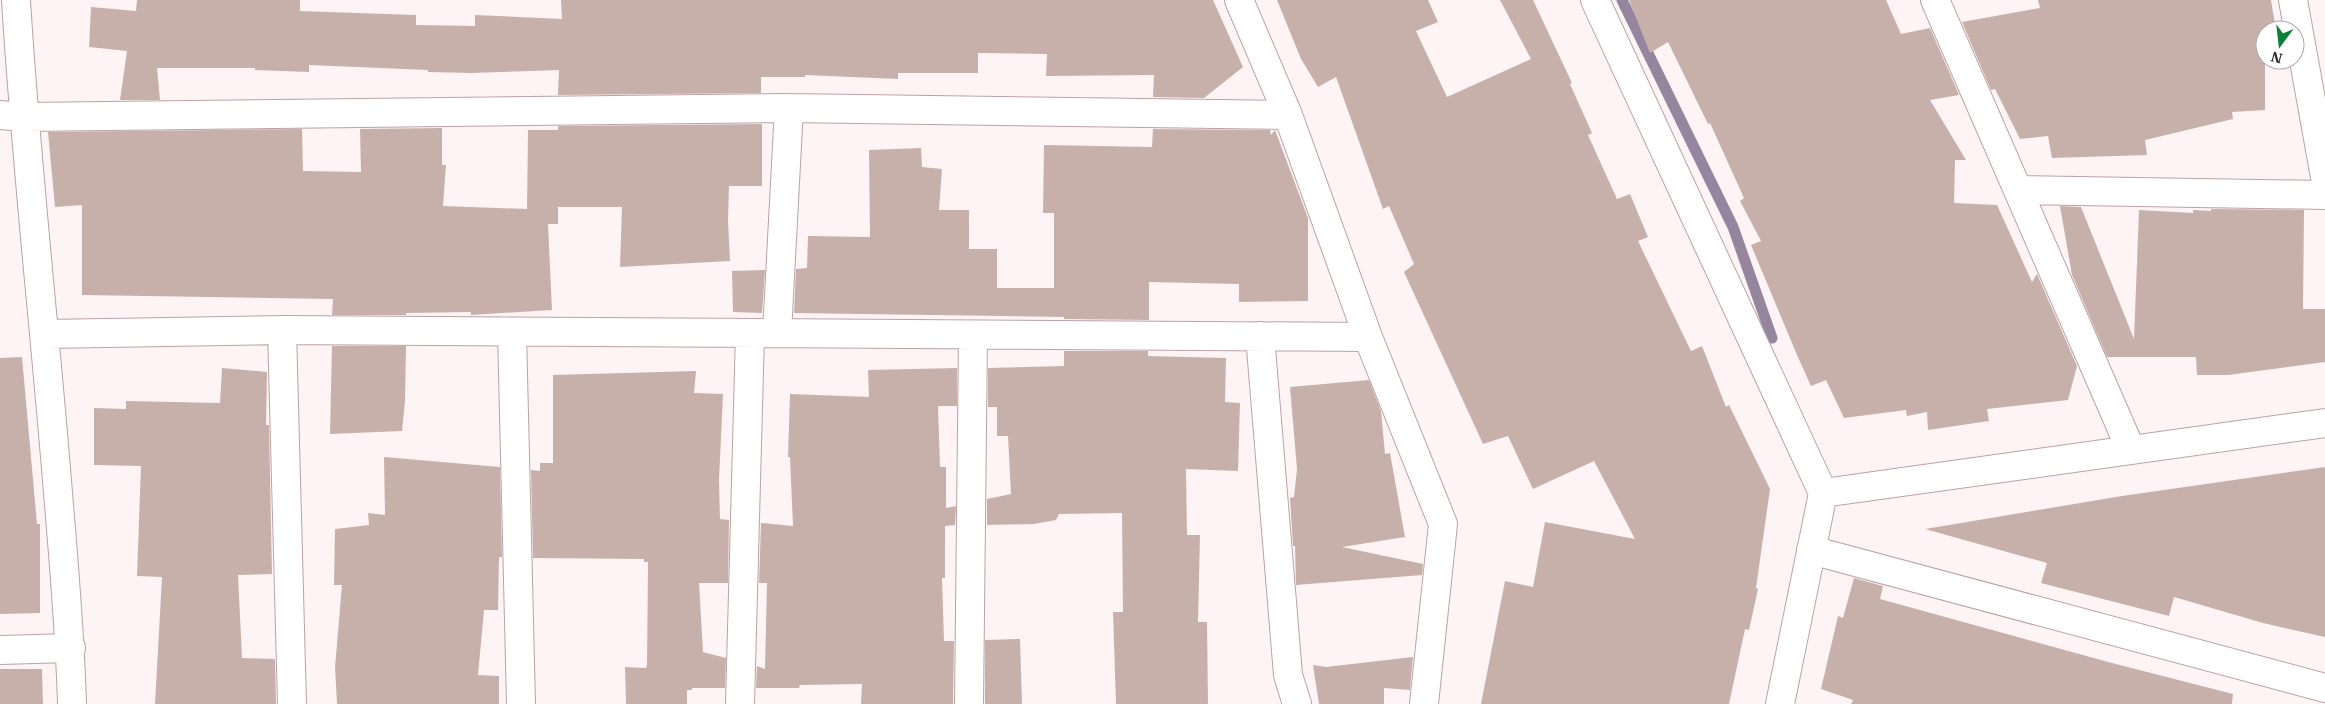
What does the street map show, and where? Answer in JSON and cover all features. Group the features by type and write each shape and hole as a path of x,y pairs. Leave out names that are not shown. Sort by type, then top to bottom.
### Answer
{"street":[{"path":"16,0 12,116 45,334 71,648 72,704"},
{"path":"1238,0 1288,115 1368,337 1443,524 1424,704"},
{"path":"1595,0 1823,493 1780,704"},
{"path":"1935,0 2131,450"},
{"path":"2293,0 2325,177"},
{"path":"12,116 789,108 1288,115"},
{"path":"778,333 789,108"},
{"path":"2018,190 2325,195"},
{"path":"45,334 282,330 1368,337"},
{"path":"282,330 292,704"},
{"path":"512,332 521,704"},
{"path":"740,704 750,334"},
{"path":"969,704 972,335"},
{"path":"1260,336 1288,675 1297,704"},
{"path":"1823,493 2325,423"},
{"path":"1811,550 2325,688"},
{"path":"0,650 71,648"}],"building":[{"path":"137,0 300,0 300,11 416,15 416,25 475,26 475,15 562,19 561,0 1213,0 1243,67 1204,98 1153,97 1154,75 1046,76 1047,54 978,53 978,73 898,73 898,79 805,75 805,77 761,77 761,93 558,95 559,70 471,73 309,65 309,72 255,70 255,68 157,68 160,100 120,100 127,51 89,47 91,7 136,11"},
{"path":"1277,0 1428,0 1438,22 1416,31 1447,97 1531,59 1500,0 1533,0 1572,83 1570,84 1592,133 1588,135 1617,199 1630,194 1648,237 1638,241 1691,351 1702,346 1726,407 1729,405 1770,489 1756,588 1758,589 1749,630 1745,629 1729,704 1481,704 1505,581 1533,587 1545,522 1635,539 1594,461 1533,489 1508,436 1483,444 1404,272 1414,264 1389,206 1383,209 1336,77 1318,87 1301,59"},
{"path":"1629,0 1886,0 1901,34 1930,28 1959,95 1930,100 1966,160 1955,160 1954,203 1997,205 2032,282 2037,274 2077,366 2068,400 1987,409 1989,421 1928,430 1927,412 1907,416 1906,410 1844,418 1826,380 1811,386 1751,245 1761,241 1740,201 1744,198 1710,123 1708,124 1668,42 1650,53"},
{"path":"2038,0 2271,0 2274,20 2255,20 2255,70 2265,70 2265,110 2232,112 2233,119 2145,140 2147,155 2052,158 2048,136 2020,139 1995,89 1991,90 1962,22 2040,8"},
{"path":"762,124 762,186 729,186 730,261 620,267 622,207 558,207 558,224 548,224 552,310 471,315 471,312 406,313 406,315 332,315 333,299 82,295 82,205 55,207 48,132 302,129 303,171 361,172 360,129 442,128 442,165 446,165 443,206 527,209 528,130 558,130 558,126"},
{"path":"1153,129 1270,130 1271,135 1275,130 1308,218 1308,301 1239,302 1239,284 1149,282 1149,320 794,313 796,269 807,268 808,236 870,237 869,150 921,148 922,167 942,169 939,210 969,210 969,249 997,249 997,288 1054,288 1054,213 1043,213 1044,145 1152,147"},
{"path":"2060,206 2081,207 2134,339 2139,210 2193,213 2193,210 2211,211 2211,209 2304,210 2303,309 2325,309 2325,362 2228,375 2197,375 2196,357 2107,357 2072,275"},
{"path":"765,270 762,313 733,312 732,271"},
{"path":"332,346 406,346 405,401 402,431 330,434"},
{"path":"1064,351 1148,351 1148,356 1226,358 1225,402 1240,403 1238,471 1186,469 1187,535 1200,535 1198,622 1207,622 1208,704 1116,704 1113,612 1123,612 1122,513 1059,514 1056,520 1034,524 987,525 987,499 1011,494 1008,436 997,436 997,407 988,407 988,368 1064,366"},
{"path":"22,357 37,524 40,524 40,613 0,614 0,358"},
{"path":"222,368 267,372 266,425 269,425 272,574 238,575 242,658 275,659 276,704 155,704 162,577 137,576 141,466 94,465 94,408 126,409 126,401 220,403"},
{"path":"957,368 957,406 938,406 940,467 946,467 946,508 956,506 955,525 945,526 945,578 942,578 944,641 954,641 953,704 861,704 862,684 800,685 799,688 756,688 757,666 765,669 767,583 759,583 761,523 793,526 790,457 788,457 790,394 869,397 868,370"},
{"path":"696,371 694,393 723,394 719,480 720,519 729,520 728,583 699,583 703,652 726,658 725,688 692,688 692,690 687,690 687,704 626,704 625,667 646,668 647,665 648,562 644,562 644,559 533,558 531,470 540,471 540,463 553,463 553,375"},
{"path":"1369,380 1381,411 1385,454 1390,453 1405,537 1342,547 1423,564 1422,575 1296,585 1295,546 1293,546 1290,498 1294,497 1297,469 1290,387"},
{"path":"384,457 500,467 502,557 499,557 498,610 484,610 478,675 499,676 499,704 337,704 335,667 342,585 334,585 335,529 369,525 368,513 385,515"},
{"path":"2325,467 2325,637 2263,623 2174,597 2169,616 2041,583 2047,563 1925,529 2122,496"},
{"path":"1854,578 1883,586 1880,599 2112,663 2233,694 2232,704 1851,704 1853,700 1821,689 1838,616 1843,618"},
{"path":"1020,639 1022,704 985,704 985,640"},
{"path":"1413,657 1410,690 1384,688 1384,704 1319,704 1313,665 1326,667"},
{"path":"0,669 42,669 43,704 0,704"}],"waterway":[{"path":"1622,0 1733,227 1772,338"}]}
